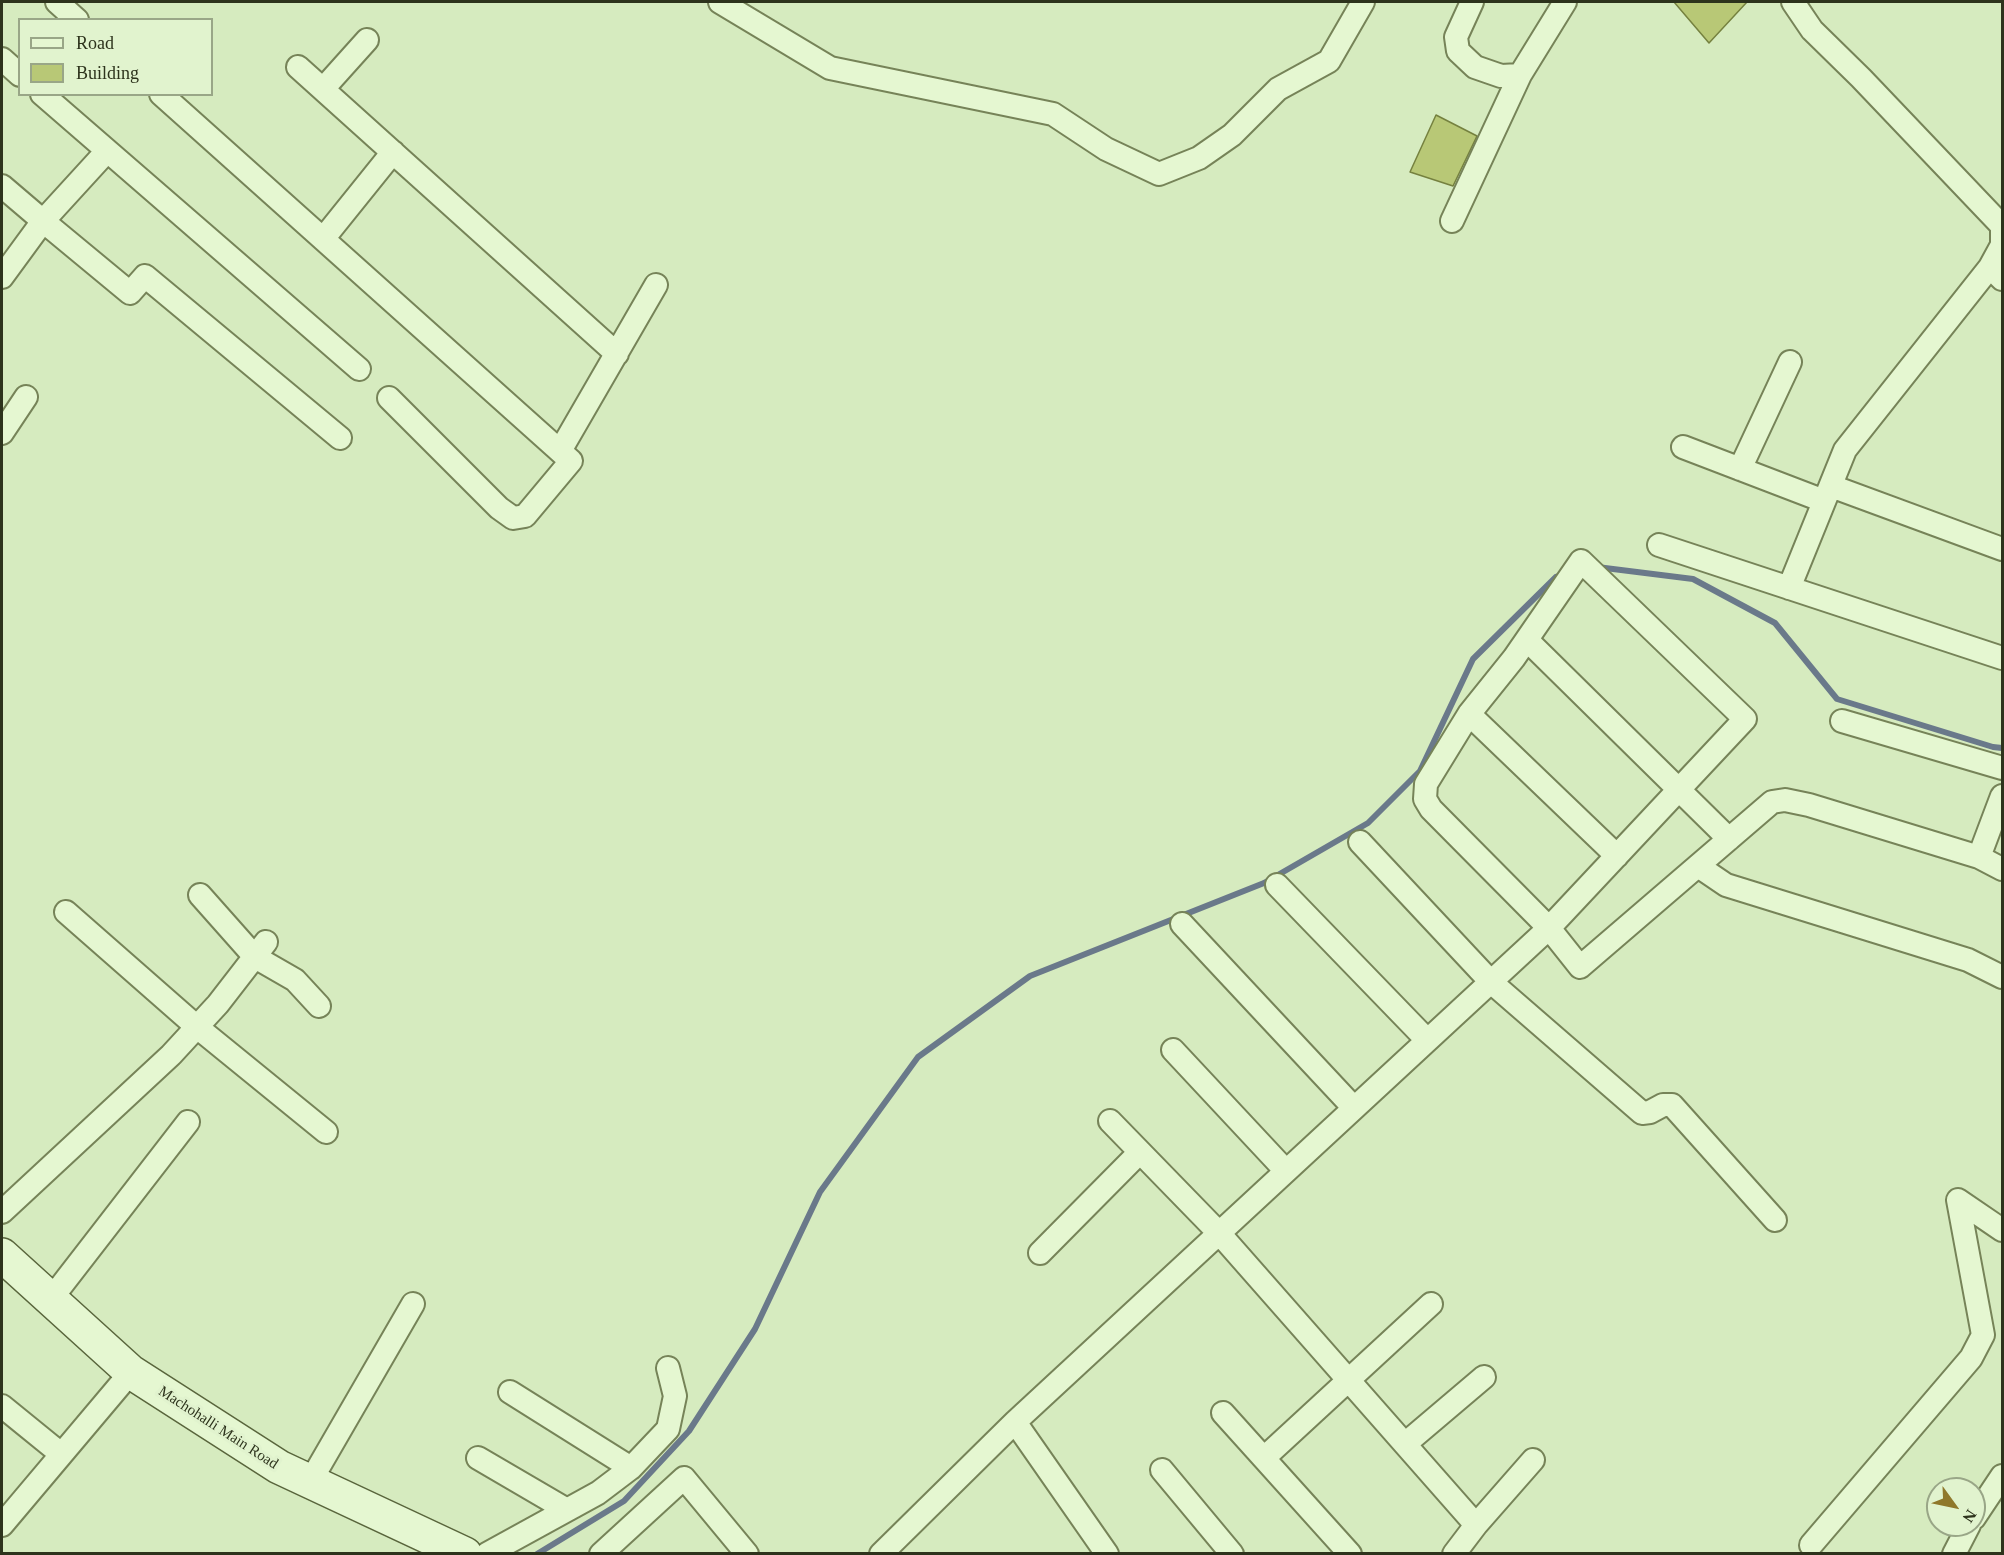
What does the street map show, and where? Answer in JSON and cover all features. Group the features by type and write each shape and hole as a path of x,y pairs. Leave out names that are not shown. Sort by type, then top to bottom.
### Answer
{"street":[{"path":"57,2 75,18"},
{"path":"720,2 830,68 1053,114 1106,149 1159,174 1199,158 1232,135 1278,89 1329,61 1363,2"},
{"path":"1472,2 1456,37 1458,51 1475,67 1502,76 1520,75"},
{"path":"1452,220 1520,75 1565,2"},
{"path":"1789,588 1845,450 1996,273 2002,245 2002,226 1812,30 1793,2"},
{"path":"323,89 367,40"},
{"path":"2,59 18,73"},
{"path":"298,67 617,354"},
{"path":"44,96 359,369"},
{"path":"163,96 571,462 525,516 513,518 499,508 389,398"},
{"path":"2,277 43,221 107,151"},
{"path":"323,239 393,152"},
{"path":"2,186 130,293 145,276 340,438"},
{"path":"560,451 656,285"},
{"path":"1740,469 1790,362"},
{"path":"2,433 26,397"},
{"path":"1683,447 1740,469 1827,493 2002,549"},
{"path":"1659,545 2002,658"},
{"path":"881,1554 1015,1422 1549,928 1745,719 1581,561 1527,640 1469,714 1426,784 1425,799 1431,809 1549,928 1580,967 1772,802 1785,800 1809,805 1979,857 2002,869"},
{"path":"1527,640 1729,839"},
{"path":"1469,714 1617,856"},
{"path":"1842,721 2002,768"},
{"path":"1979,857 2002,796"},
{"path":"1360,842 1491,981 1642,1113 1650,1112 1663,1105 1672,1105 1775,1220"},
{"path":"1698,866 1726,885 1968,960 2002,977"},
{"path":"1276,885 1427,1040"},
{"path":"200,895 295,980 319,1006"},
{"path":"66,912 197,1027 326,1132"},
{"path":"1182,924 1354,1108"},
{"path":"2,1212 171,1055 218,1004 260,949"},
{"path":"1173,1050 1286,1171"},
{"path":"1110,1120 1219,1233 1476,1525"},
{"path":"51,1299 188,1122"},
{"path":"1040,1253 1140,1152"},
{"path":"1811,1545 1971,1358 1983,1335 1958,1200 2002,1230"},
{"name":"Machohalli Main Road","path":"2,1254 131,1372 279,1467 465,1554"},
{"path":"310,1482 413,1304"},
{"path":"1263,1458 1431,1304"},
{"path":"487,1554 598,1493 631,1468 668,1430 675,1396 668,1368"},
{"path":"2,1525 131,1372"},
{"path":"1405,1444 1484,1377"},
{"path":"510,1392 631,1468"},
{"path":"2,1406 61,1454"},
{"path":"1223,1413 1350,1554"},
{"path":"1015,1422 1107,1554"},
{"path":"478,1458 567,1510"},
{"path":"1454,1554 1476,1525 1533,1460"},
{"path":"1162,1470 1232,1554"},
{"path":"1986,1500 2002,1476"},
{"path":"614,1549 684,1478 747,1554"},
{"path":"1956,1553 1963,1537"}],"building":[{"path":"1674,2 1747,2 1709,43"},
{"path":"1436,115 1477,136 1453,186 1410,172"}],"waterway":[{"path":"1597,567 1693,579 1775,623 1837,699 2002,748"},
{"path":"537,1554 624,1501 689,1431 755,1329 820,1192 918,1057 1030,976 1264,883 1368,823 1420,771 1473,659 1556,577 1563,575"}]}
